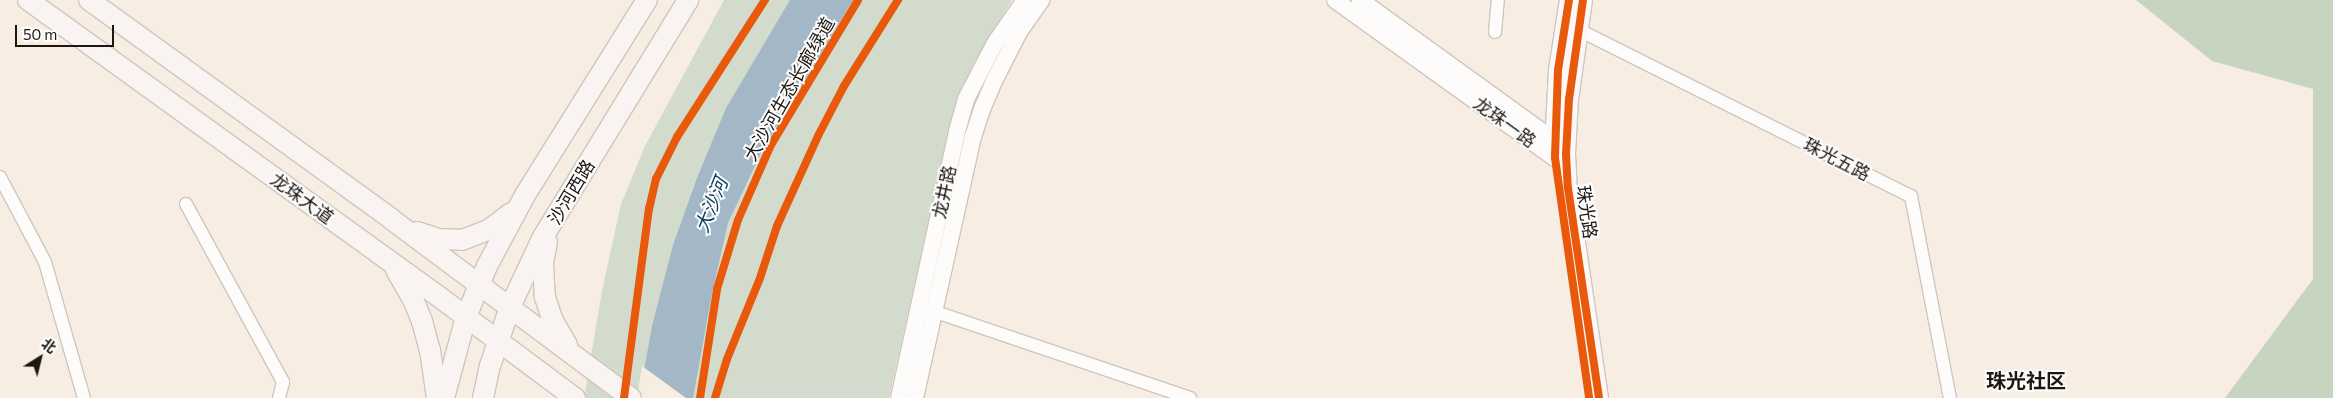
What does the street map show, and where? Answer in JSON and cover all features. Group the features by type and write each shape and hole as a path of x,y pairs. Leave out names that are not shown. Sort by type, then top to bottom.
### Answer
{"main road":[{"name":"龙珠大道","path":"28,0 387,259 574,398"},
{"name":"龙珠大道","path":"88,0 391,219 631,398"},
{"name":"沙河西路","path":"444,398 466,317 479,284 525,196 647,0"},
{"name":"沙河西路","path":"483,398 498,341 510,307 553,221 688,0"},
{"name":"珠光路","path":"1569,0 1558,70 1558,151 1589,398"},
{"name":"珠光路","path":"1583,0 1569,99 1558,151 1568,188 1599,398"},
{"path":"391,219 431,237 462,240 483,233 498,224 525,196"},
{"path":"553,221 543,262 545,297 561,337 576,356"},
{"path":"387,259 402,277 422,321 430,350 437,398"}],"street":[{"name":"龙井路","path":"915,398 927,309 957,131 966,99 995,43 1025,0"},
{"name":"龙井路","path":"899,398 927,309 973,137 983,107 1019,32 1041,0"},
{"name":"龙珠一路","path":"1335,0 1558,151"},
{"name":"龙珠一路","path":"1360,0 1558,151"},
{"path":"1495,32 1498,0"},
{"name":"珠光五路","path":"1579,30 1911,196 1950,398"},
{"path":"0,177 45,262 84,398"},
{"path":"186,204 283,382 279,398"},
{"path":"927,309 1190,398"}],"green space":[{"path":"724,0 1012,0 972,66 948,133 889,398 584,398 602,291 621,204 645,146"},
{"path":"2136,0 2333,0 2333,398 2225,398 2313,279 2313,89 2212,61"}],"water":[{"name":"大沙河","path":"790,0 853,0 761,153 728,223 712,293 693,398 639,398 652,326 673,245 697,178 726,108"}],"pier":[{"path":"642,366 686,398 637,398"}],"cycle path":[{"path":"624,398 649,209 656,179 677,137 765,0"},
{"name":"大沙河生态长廊绿道","path":"700,398 717,289 738,220 771,145 858,0"},
{"path":"715,398 727,359 760,278 777,226 819,134 844,86 898,0"},
{"path":"1569,0 1558,70 1555,158 1589,398"},
{"path":"1583,0 1569,99 1566,154 1568,188 1599,398"}],"district":[{"name":"珠光社区","path":"2026,380"}]}
